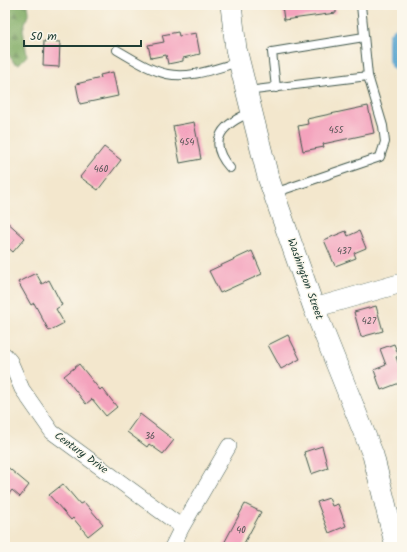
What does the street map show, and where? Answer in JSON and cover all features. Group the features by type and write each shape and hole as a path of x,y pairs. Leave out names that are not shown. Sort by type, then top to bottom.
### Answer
{"main road":[{"name":"Washington Street","path":"231,5 240,62 274,193 314,308 373,455 397,534"}],"street":[{"path":"314,308 402,283"},
{"name":"Century Drive","path":"5,355 10,361 22,389 52,432 182,527"},
{"path":"172,547 182,527 230,446"}],"lane":[{"path":"274,193 380,157 384,142 383,126 368,76 360,5"},
{"path":"276,88 272,52 364,37"},
{"path":"117,50 148,68 168,75 192,74 240,62"},
{"path":"247,91 368,76"},
{"path":"230,168 223,160 219,150 221,135 230,122 252,112"}],"green space":[{"path":"5,5 28,5 29,12 23,29 27,56 19,64 14,63 5,48"}],"building":[{"path":"282,5 336,5 336,13 284,20"},
{"path":"178,32 179,36 196,33 200,54 183,58 183,61 168,64 166,55 151,58 148,45 164,42 162,35"},
{"path":"44,41 60,42 59,67 43,66"},
{"path":"113,72 118,96 80,104 76,84 101,78 100,75"},
{"path":"368,106 374,133 323,144 324,147 303,151 298,126 308,124 307,119"},
{"path":"194,122 201,159 180,163 173,126"},
{"path":"104,147 121,160 98,190 80,177"},
{"path":"5,220 25,238 13,252 5,245"},
{"path":"346,231 348,236 359,231 366,248 354,253 356,258 335,266 324,240"},
{"path":"252,251 262,274 220,293 209,271"},
{"path":"36,273 42,284 49,280 62,305 56,309 64,323 49,331 34,303 31,305 18,282"},
{"path":"376,306 383,331 361,337 354,312"},
{"path":"288,335 300,359 281,369 268,345"},
{"path":"394,344 399,356 396,357 402,373 402,382 381,390 374,370 386,365 380,349"},
{"path":"79,364 100,390 102,388 117,407 106,416 92,399 86,404 64,376"},
{"path":"140,414 174,440 163,454 149,444 147,447 127,432"},
{"path":"322,446 328,468 311,474 304,452"},
{"path":"5,465 29,485 20,497 12,490 5,499"},
{"path":"63,484 80,504 84,502 103,524 88,536 73,518 71,520 49,495"},
{"path":"329,498 332,506 338,504 346,526 329,533 317,502"},
{"path":"245,504 261,512 242,547 222,547"}],"waterway":[{"path":"402,40 402,58"}]}
